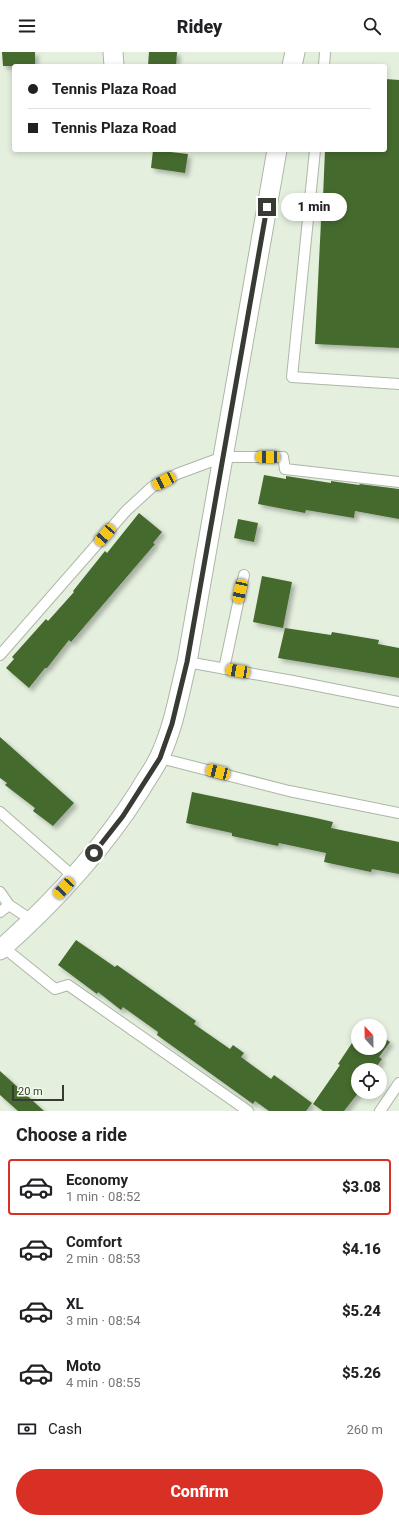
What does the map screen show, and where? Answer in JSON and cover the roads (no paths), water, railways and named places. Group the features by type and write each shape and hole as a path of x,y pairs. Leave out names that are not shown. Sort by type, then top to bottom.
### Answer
{"street":[{"path":"113,52 114,64"},
{"path":"292,64 295,52"},
{"path":"2,949 33,921 74,877 123,816 160,758 172,724 187,662 277,152"}],"lane":[{"path":"324,64 325,52"},
{"path":"315,152 292,377 399,384"},
{"path":"0,655 126,511 152,487 177,474 223,457 283,457 285,469 399,482"},
{"path":"224,669 244,575"},
{"path":"187,662 399,702"},
{"path":"160,758 289,791 399,813"},
{"path":"0,812 74,877"},
{"path":"0,892 8,905 33,921"},
{"path":"0,912 8,905"},
{"path":"2,949 55,989 68,985 248,1111"},
{"path":"380,1111 399,1083"}]}
